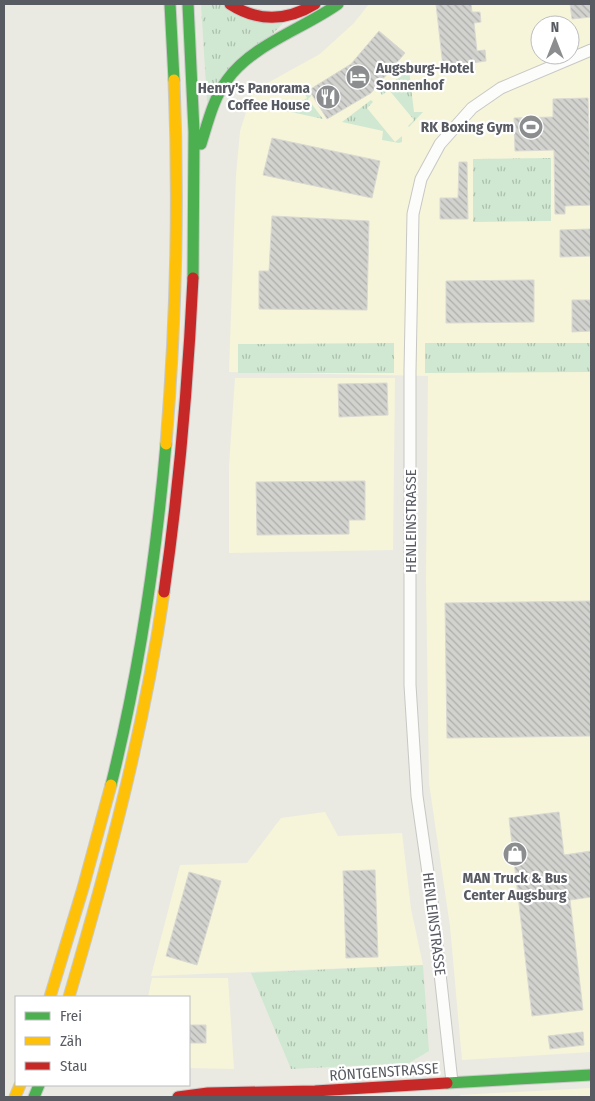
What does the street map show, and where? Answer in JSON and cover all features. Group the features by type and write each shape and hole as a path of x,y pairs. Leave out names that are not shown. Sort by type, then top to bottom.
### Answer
{"main road":[{"path":"50,996 94,852 113,776 144,612 158,515 173,355 176,262 176,103 170,4"},
{"path":"69,996 89,933 130,780 149,692 180,486 191,356 196,161 188,4"},
{"path":"230,4 247,14 281,18 299,13 315,4"},
{"path":"196,161 217,96 233,71 262,49 322,17 338,4"},
{"name":"RÖNTGENSTRASSE","path":"178,1097 208,1093 315,1091 591,1074"}],"street":[{"name":"HENLEINSTRASSE","path":"452,1082 432,901 417,796 410,685 410,371 413,214 421,179 440,144 472,108 501,88 591,50"}],"shaded area":[{"path":"369,4 591,4 591,1052 462,1060 450,926 429,783 426,578 428,376 229,372 236,175 240,131 253,91 320,54 354,23"},
{"path":"235,378 395,378 393,550 229,553 229,466"},
{"path":"325,812 338,836 402,833 411,909 423,965 151,976 180,865 247,863 281,818"},
{"path":"152,978 228,978 234,1069 190,1068 190,996 148,996"},
{"path":"591,1088 591,1097 460,1097 460,1095"}],"green space":[{"path":"201,4 222,4 285,21 207,102"},
{"path":"409,70 414,112 423,112 409,127 414,120 389,90 382,95 380,92"},
{"path":"307,89 311,96 308,99 323,119 277,109 286,101 290,108 307,98 303,90"},
{"path":"371,100 373,102 367,108 395,142 402,136 402,142 399,143 382,140 383,131 342,122"},
{"path":"551,158 551,221 473,222 473,159"},
{"path":"394,343 394,373 238,373 238,344"},
{"path":"425,343 591,343 591,372 425,373"},
{"path":"423,965 429,1051 409,1063 291,1069 251,973"}],"building":[{"path":"436,4 471,4 472,12 480,12 481,22 474,23 477,51 485,50 486,61 443,67"},
{"path":"570,4 590,4 591,17 580,18 580,15 571,15"},
{"name":"Augsburg-Hotel Sonnenhof","path":"379,31 405,53 371,93 327,119 309,90 351,64"},
{"path":"588,98 591,205 565,206 565,214 555,214 554,150 515,151 514,118 553,117 553,99"},
{"path":"272,138 380,161 372,198 263,175"},
{"path":"459,162 467,162 468,219 440,219 440,198 458,198"},
{"path":"272,216 369,221 367,310 259,309 259,271 269,271"},
{"path":"591,229 591,256 560,257 560,230"},
{"path":"534,280 534,322 446,323 446,281"},
{"path":"572,300 591,300 591,331 572,332"},
{"path":"387,383 388,415 339,417 338,384"},
{"path":"365,481 365,520 349,520 349,534 257,535 256,482"},
{"path":"591,601 591,736 447,738 445,603"},
{"path":"559,812 564,855 591,851 591,897 570,900 583,1010 532,1016 509,818"},
{"path":"375,870 378,957 346,958 343,871"},
{"path":"189,872 221,881 197,965 166,956"},
{"path":"190,1025 206,1025 206,1043 190,1043"},
{"path":"583,1032 584,1045 550,1049 548,1036"}],"traffic: fast":[{"path":"170,4 174,80"},
{"path":"188,4 194,132 193,278"},
{"path":"201,144 218,95 238,67 264,47 338,4"},
{"path":"111,785 130,700 152,572 166,444"},
{"path":"447,1083 591,1075"},
{"path":"34,1097 39,1086"}],"traffic: slow":[{"path":"166,444 176,262 174,80"},
{"path":"69,996 124,796 146,695 164,592"},
{"path":"50,996 83,888 111,785"},
{"path":"15,1097 20,1086"}],"traffic: jam":[{"path":"230,4 251,14 272,17 294,14 315,4"},
{"path":"164,592 182,435 193,278"},
{"path":"178,1097 208,1093 315,1091 447,1083"}],"place":[{"name":"Augsburg-Hotel Sonnenhof","path":"358,77"},
{"name":"Henry's Panorama Coffee House","path":"328,97"},
{"name":"RK Boxing Gym","path":"531,127"},
{"name":"MAN Truck & Bus Center Augsburg","path":"515,854"}]}
